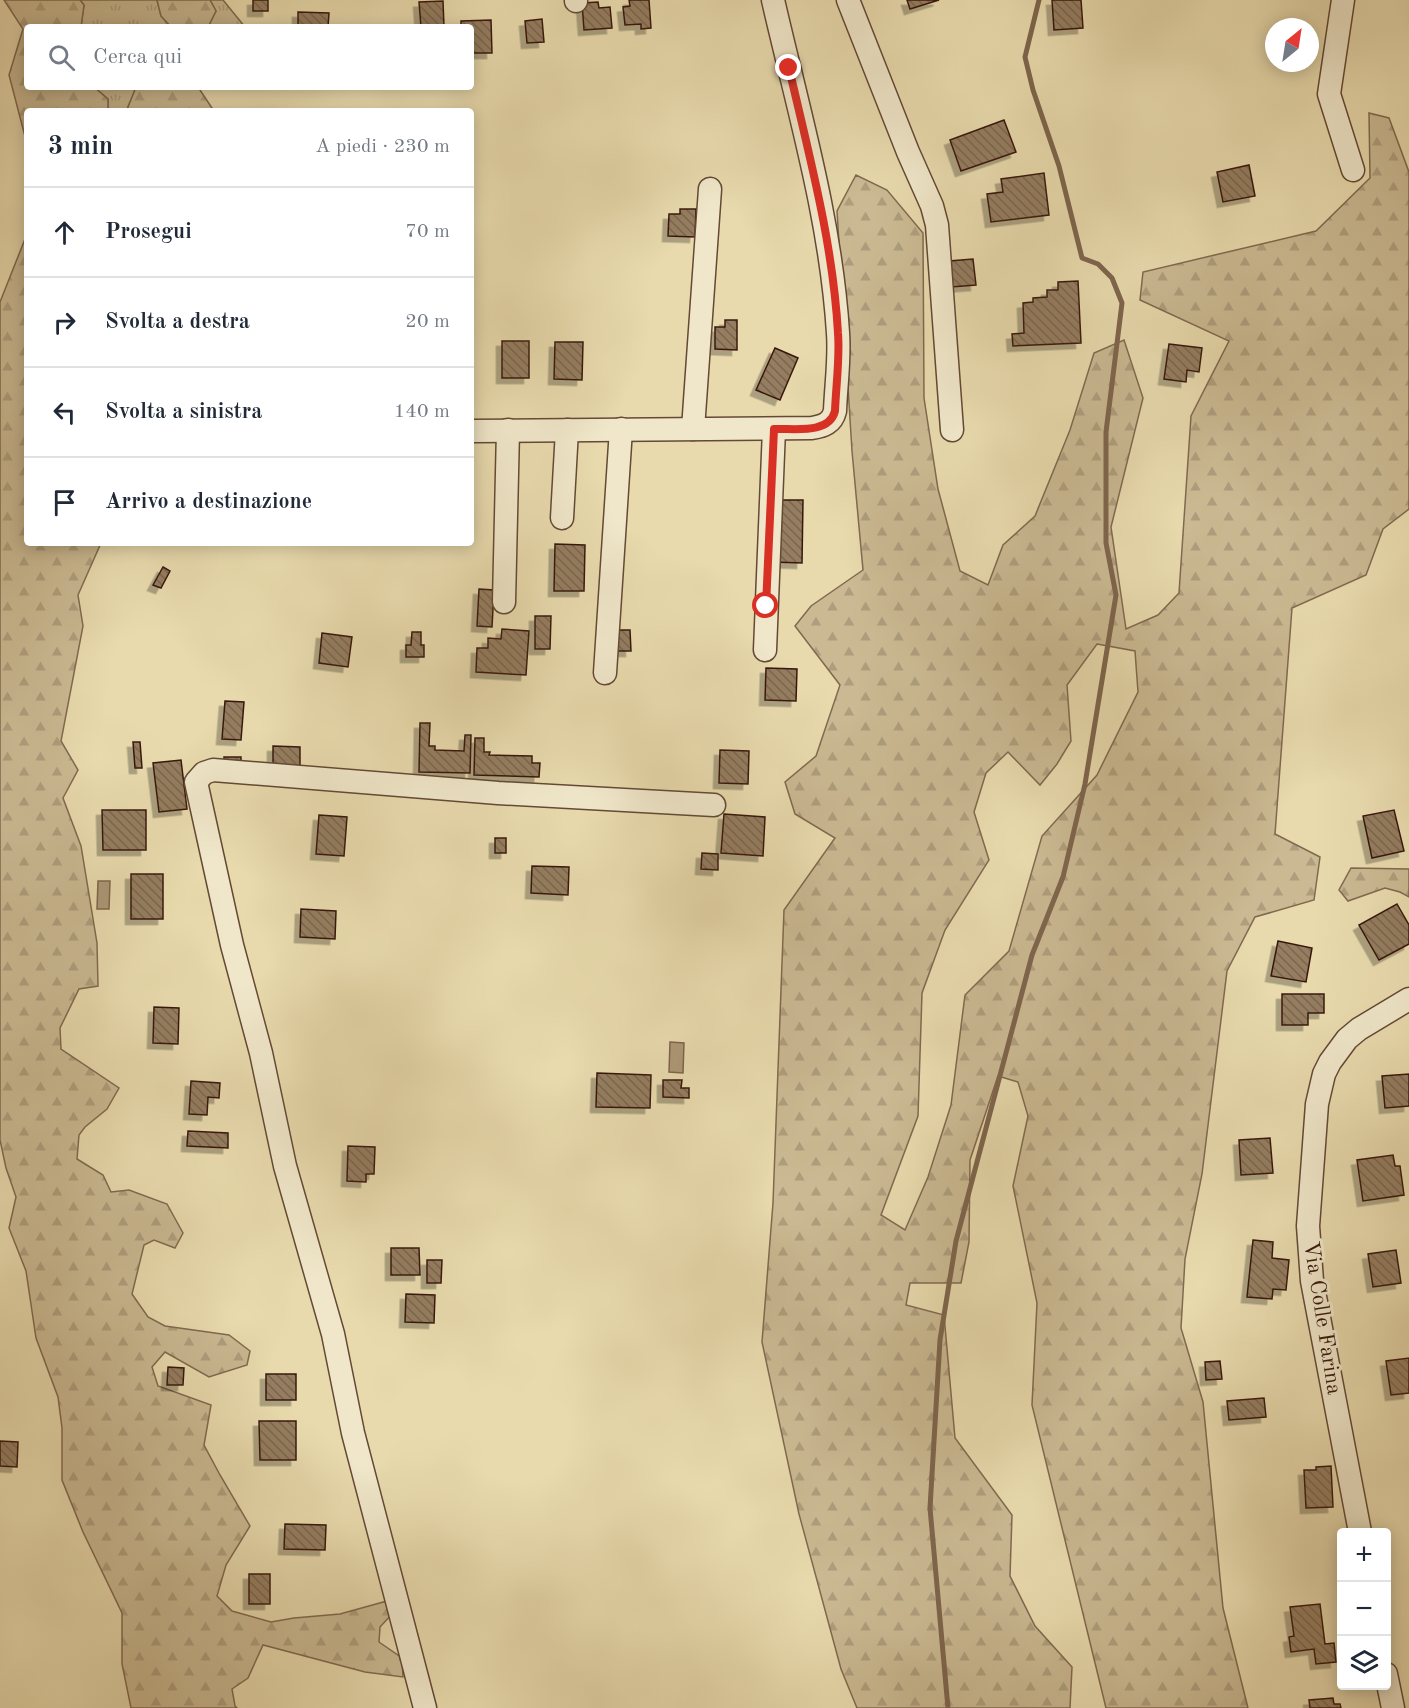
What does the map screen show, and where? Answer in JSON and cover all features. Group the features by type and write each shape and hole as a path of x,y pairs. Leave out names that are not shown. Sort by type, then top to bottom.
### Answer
{"street":[{"path":"474,431 812,428 823,426 831,421 835,411 838,334 828,248 773,0"},
{"path":"848,0 908,152 932,206 937,225 952,430"},
{"path":"1343,0 1329,94 1353,170"},
{"path":"693,429 710,189"},
{"path":"605,673 621,429"},
{"path":"765,650 774,429"},
{"path":"504,602 508,430"},
{"path":"561,518 567,430"},
{"path":"424,1708 353,1433 333,1334 285,1166 261,1053 232,945 196,782 204,773 213,770 498,793 714,805"},
{"name":"Via Colle Farina","path":"1359,1528 1309,1255 1308,1226 1317,1104 1324,1074 1347,1039 1359,1029 1409,999"},
{"path":"1389,1690 1393,1708"}],"green space":[{"path":"4,0 80,0 84,5 81,24 24,24 24,90 98,90 108,99 108,108 24,108 24,132 9,75 23,29"},
{"path":"80,0 157,0 161,16 168,24 81,24 84,5"},
{"path":"157,0 210,0 216,11 210,24 168,24 161,16"},
{"path":"210,0 223,0 243,24 210,24 216,11"},
{"path":"98,90 136,90 128,108 108,108 108,99"},
{"path":"135,90 200,90 212,108 128,108"},
{"path":"1369,113 1389,118 1409,172 1409,509 1383,529 1366,575 1292,608 1275,834 1320,857 1314,900 1255,917 1227,971 1202,1174 1185,1259 1181,1328 1203,1402 1223,1608 1248,1708 1106,1708 1032,1405 1037,1303 1013,1186 1028,1116 1018,1082 998,1076 970,1160 969,1242 961,1283 910,1283 906,1305 944,1315 955,1438 1012,1515 1010,1576 1035,1626 1072,1667 1070,1708 857,1708 841,1669 799,1514 762,1342 773,1203 784,910 835,838 795,814 785,782 816,756 840,685 795,626 811,606 863,570 852,451 837,211 856,175 887,190 923,233 924,398 938,489 960,571 988,585 1003,545 1035,516 1070,430 1094,353 1124,340 1143,398 1111,527 1126,629 1158,615 1179,593 1191,416 1229,341 1140,300 1143,272 1316,231 1370,178","holes":["1097,644 1135,651 1138,692 1097,775 1042,836 1009,951 965,995 951,1105 928,1177 905,1230 881,1215 918,1116 922,993 945,930 989,860 974,812 986,773 1008,752 1040,785 1057,764 1071,741 1067,685"]},
{"path":"24,242 24,546 100,546 78,595 83,626 61,741 78,770 63,798 81,846 97,943 98,986 79,989 60,1028 61,1049 119,1088 107,1109 79,1135 77,1159 103,1175 111,1192 129,1190 167,1204 183,1233 175,1248 154,1240 144,1245 132,1294 148,1317 165,1326 229,1335 250,1351 247,1365 209,1377 165,1352 152,1367 158,1386 211,1405 204,1445 250,1526 226,1565 217,1596 232,1611 271,1622 340,1614 387,1601 392,1614 380,1627 379,1642 402,1658 403,1677 365,1672 263,1645 248,1678 232,1689 237,1708 131,1708 122,1664 122,1613 83,1532 62,1480 62,1428 58,1397 36,1338 26,1271 9,1228 16,1197 0,1140 0,302"},
{"path":"1351,868 1409,869 1409,897 1385,888 1348,901 1339,890"}],"shaded area":[{"path":"98,881 110,881 109,909 97,909"},
{"path":"670,1042 684,1043 683,1073 669,1072"}],"building":[{"path":"253,0 268,0 268,11 253,11"},
{"path":"629,0 649,0 651,28 641,29 641,24 625,25 623,7 630,6"},
{"path":"907,0 939,0 910,9"},
{"path":"1052,0 1081,0 1083,28 1054,30"},
{"path":"443,1 444,24 421,24 419,2"},
{"path":"598,2 599,8 610,7 612,28 584,30 582,3"},
{"path":"298,12 329,13 328,24 298,24"},
{"path":"542,19 544,42 527,43 525,21"},
{"path":"491,20 492,53 474,53 474,24 461,24 461,21"},
{"path":"1004,120 1016,152 961,171 950,140"},
{"path":"1249,165 1255,196 1223,202 1217,172"},
{"path":"1044,173 1049,215 991,222 987,194 1003,192 1001,179"},
{"path":"680,209 696,209 695,237 668,236 669,214 680,214"},
{"path":"973,259 976,285 951,287 949,261"},
{"path":"1078,281 1081,343 1013,346 1012,334 1024,333 1023,303 1033,302 1033,298 1047,297 1047,290 1058,290 1058,282"},
{"path":"725,320 737,320 737,350 715,349 715,327 725,327"},
{"path":"502,341 529,341 529,378 502,378"},
{"path":"555,342 583,342 582,380 554,379"},
{"path":"1169,344 1202,348 1199,372 1187,370 1186,382 1164,379"},
{"path":"775,348 798,358 780,400 756,390"},
{"path":"774,500 803,500 802,563 773,562"},
{"path":"555,544 585,545 584,591 554,591"},
{"path":"163,567 170,571 161,588 153,585"},
{"path":"479,589 494,590 492,627 477,626"},
{"path":"535,616 551,616 550,649 535,649"},
{"path":"502,629 529,631 526,675 476,672 477,648 488,648 488,638 501,639"},
{"path":"616,630 630,630 631,651 616,651"},
{"path":"412,632 421,632 424,657 406,657 406,645 411,645"},
{"path":"322,633 352,637 348,667 319,663"},
{"path":"766,668 797,669 796,701 765,700"},
{"path":"225,701 244,702 241,740 222,739"},
{"path":"420,723 430,723 429,746 435,746 435,750 464,751 465,735 471,735 470,773 419,772"},
{"path":"475,738 484,738 484,752 490,752 489,755 532,756 532,763 540,763 539,777 474,775"},
{"path":"133,742 140,742 142,768 135,768"},
{"path":"273,746 300,747 300,767 273,766"},
{"path":"720,750 749,751 748,784 719,783"},
{"path":"224,757 241,757 241,768 224,767"},
{"path":"181,760 187,809 159,812 153,763"},
{"path":"102,810 146,810 146,850 103,850"},
{"path":"1394,810 1404,851 1372,858 1363,816"},
{"path":"724,814 765,817 763,856 721,853"},
{"path":"319,815 347,817 344,856 316,854"},
{"path":"495,838 506,838 506,853 495,853"},
{"path":"702,853 718,854 718,870 701,869"},
{"path":"532,866 569,867 568,895 531,893"},
{"path":"131,874 163,874 163,919 131,919"},
{"path":"1397,904 1409,925 1409,944 1379,960 1359,925"},
{"path":"301,909 336,911 335,939 300,937"},
{"path":"1278,941 1312,948 1306,982 1271,976"},
{"path":"1282,994 1324,994 1324,1013 1308,1013 1308,1025 1282,1025"},
{"path":"154,1007 179,1008 178,1044 153,1043"},
{"path":"597,1073 651,1075 650,1108 596,1107"},
{"path":"1409,1074 1409,1106 1385,1108 1382,1076"},
{"path":"663,1080 682,1080 681,1088 689,1088 689,1098 663,1097"},
{"path":"191,1081 220,1083 219,1098 208,1097 207,1115 189,1114"},
{"path":"188,1131 228,1133 228,1148 187,1146"},
{"path":"1270,1138 1273,1173 1241,1175 1239,1140"},
{"path":"348,1146 375,1147 374,1174 366,1174 366,1182 347,1181"},
{"path":"1393,1155 1395,1166 1400,1166 1404,1195 1363,1201 1357,1160"},
{"path":"1253,1240 1273,1242 1272,1258 1289,1260 1286,1290 1273,1289 1272,1299 1247,1297"},
{"path":"391,1248 419,1248 420,1275 391,1275"},
{"path":"1396,1250 1401,1283 1373,1287 1368,1254"},
{"path":"427,1260 442,1260 441,1283 427,1283"},
{"path":"406,1294 435,1295 434,1323 405,1322"},
{"path":"1409,1358 1409,1393 1391,1395 1386,1361"},
{"path":"1220,1361 1222,1379 1206,1380 1205,1362"},
{"path":"168,1367 184,1368 183,1385 167,1385"},
{"path":"266,1374 296,1374 296,1400 266,1400"},
{"path":"1264,1398 1266,1417 1229,1420 1227,1401"},
{"path":"259,1421 296,1421 296,1460 260,1460"},
{"path":"0,1441 18,1442 17,1467 0,1466"},
{"path":"1331,1466 1333,1507 1306,1508 1304,1470"},
{"path":"285,1524 326,1525 325,1550 284,1549"},
{"path":"249,1574 270,1574 270,1604 249,1604"},
{"path":"1320,1604 1325,1644 1334,1643 1336,1662 1316,1664 1314,1649 1291,1652 1289,1637 1294,1636 1290,1607"},
{"path":"1333,1698 1334,1704 1340,1704 1341,1708 1310,1708 1309,1700"}],"waterway":[{"path":"948,1708 930,1508 940,1340 956,1241 1032,955 1063,877 1085,784 1116,595 1106,543 1106,432 1122,303 1112,278 1098,264 1082,258 1059,166 1033,90 1025,57 1039,0"}],"route":[{"path":"766,606 774,429 823,426 831,421 835,411 838,334 828,248 789,68"}]}
